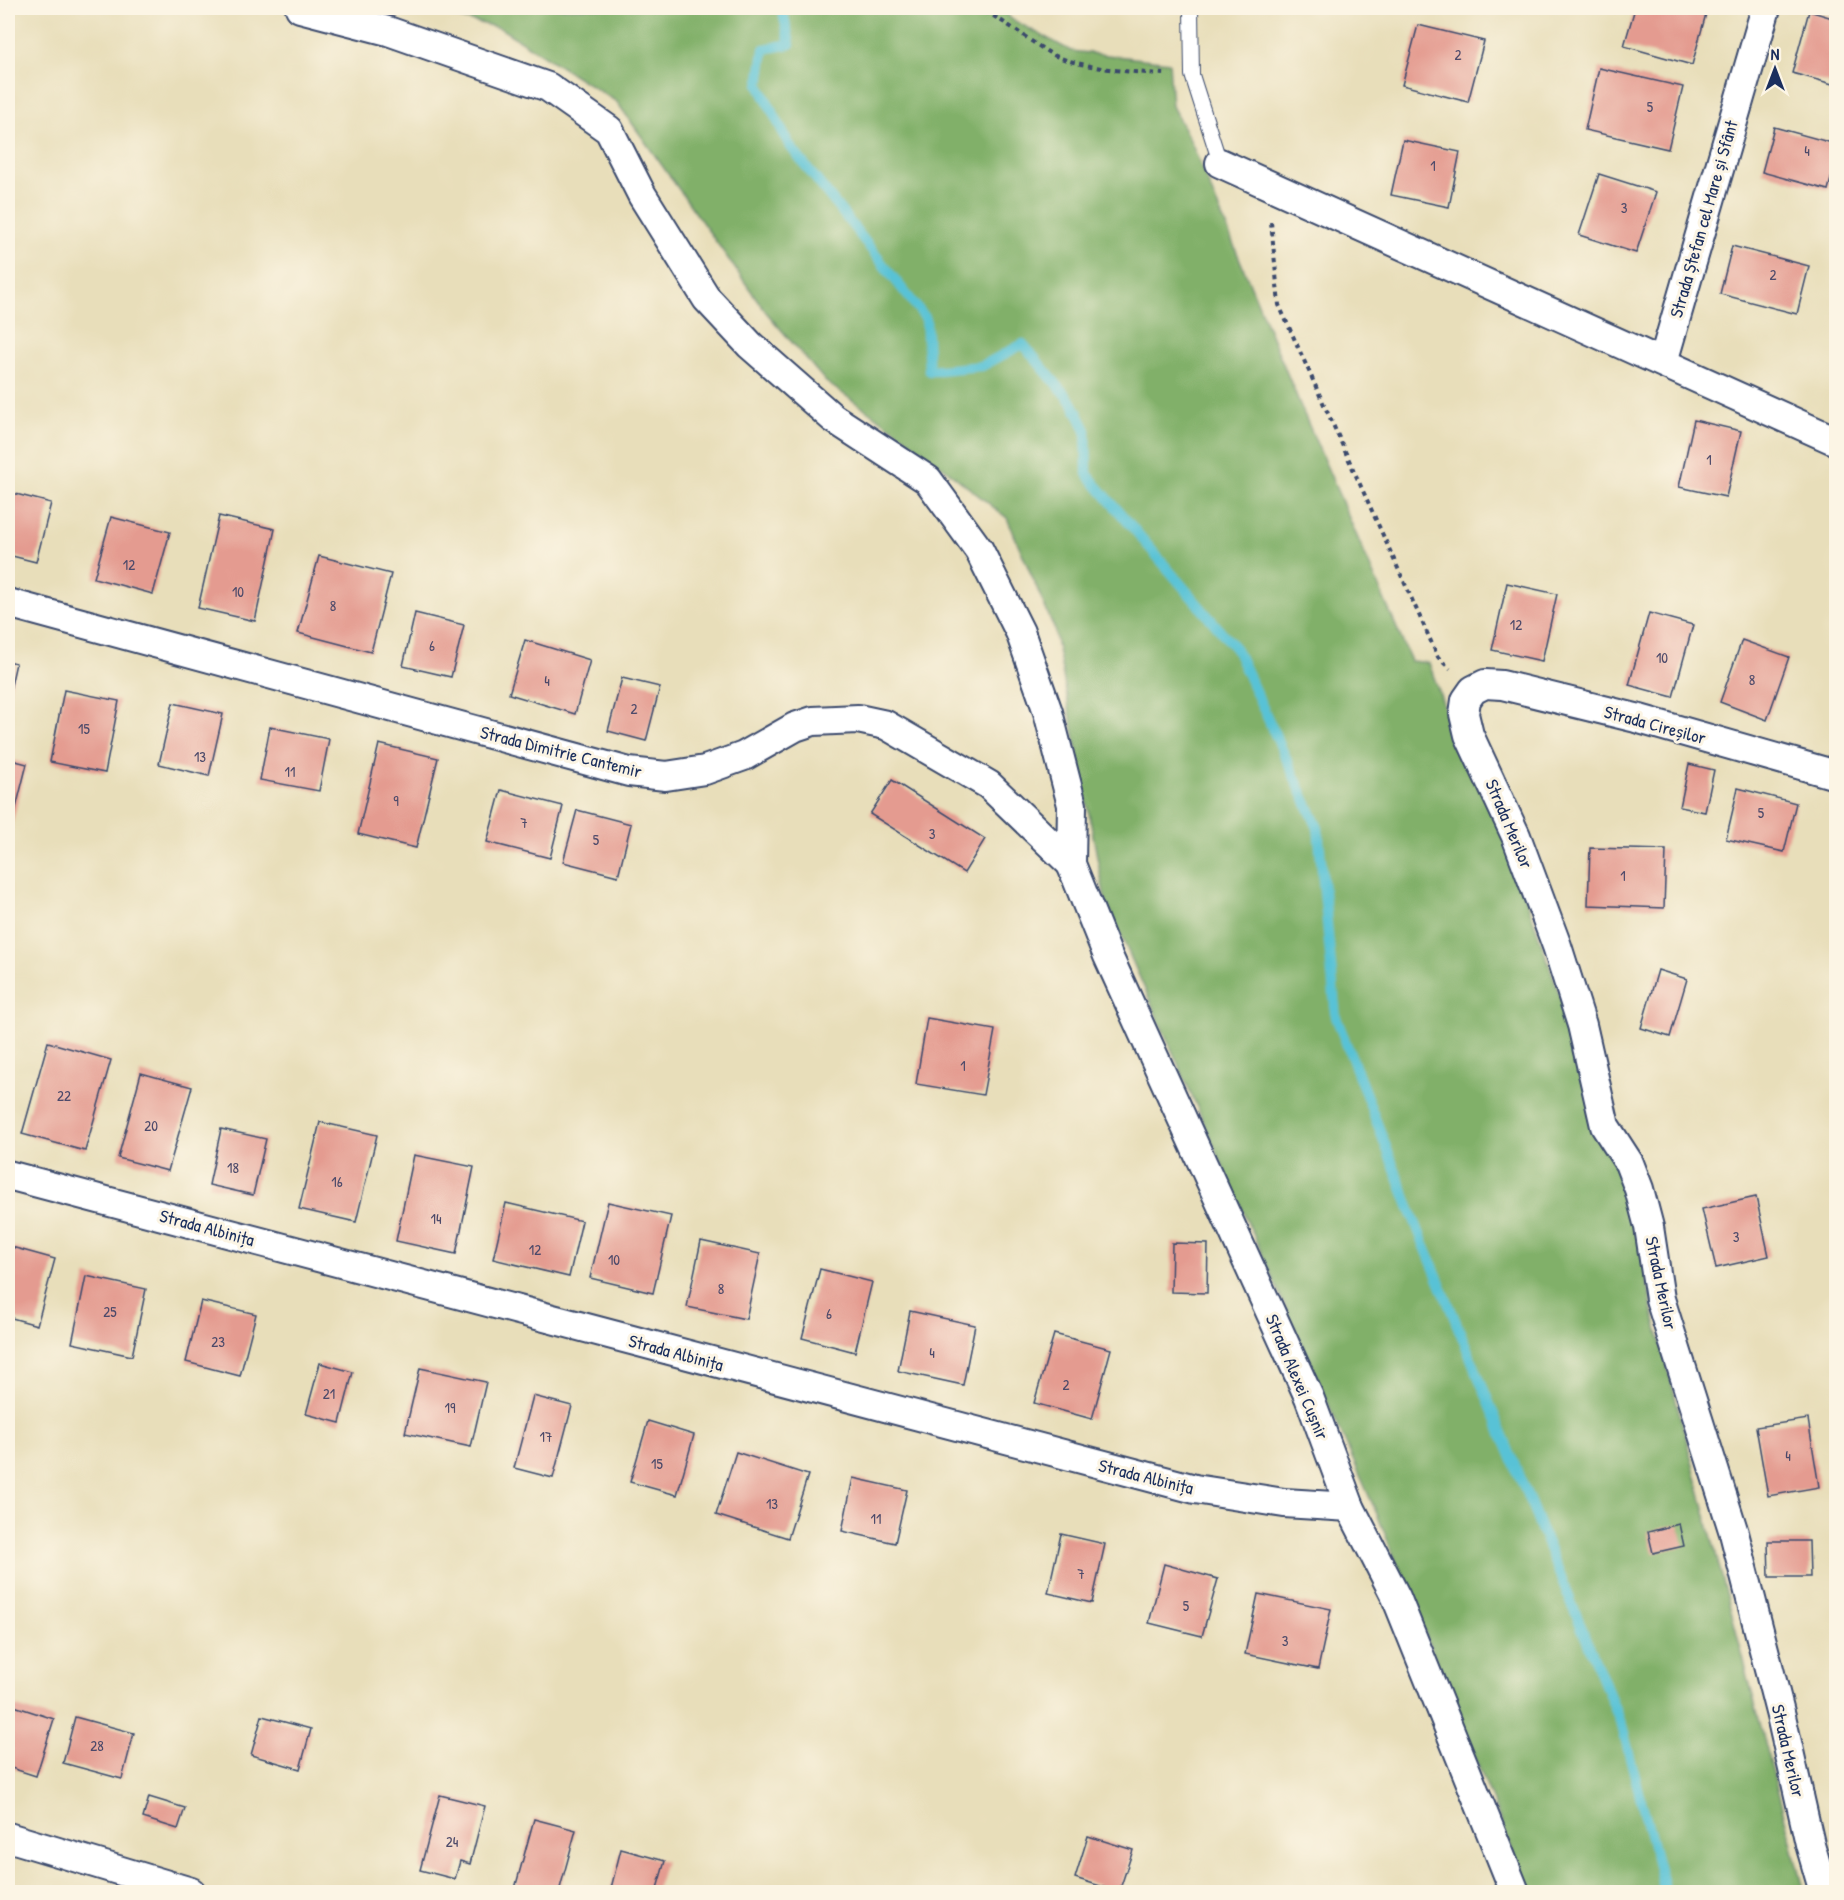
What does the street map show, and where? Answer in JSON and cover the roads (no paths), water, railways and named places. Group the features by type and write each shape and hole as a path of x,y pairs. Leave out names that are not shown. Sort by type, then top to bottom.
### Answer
{"street":[{"path":"300,8 388,31 549,87 609,130 642,195 707,298 750,345 833,418 928,480 979,550 1020,632 1048,712 1072,805 1071,864"},
{"name":"Strada Ștefan cel Mare și Sfânt","path":"1663,362 1766,8"},
{"path":"1220,163 1836,441"},
{"name":"Strada Dimitrie Cantemir","path":"8,603 629,772 666,776 705,770 744,756 795,728 813,722 858,719 886,725 989,784 1071,864"},
{"name":"Strada Cireșilor","path":"1473,690 1485,684 1502,686 1636,718 1836,775"},
{"name":"Strada Merilor","path":"1473,690 1466,700 1464,714 1469,735 1516,836 1557,946 1582,1025 1605,1126 1629,1163 1639,1190 1649,1227 1660,1299 1734,1533 1781,1716 1809,1844 1824,1893"},
{"name":"Strada Alexei Cușnir","path":"1071,864 1108,956 1309,1397 1350,1507 1396,1597 1515,1893"},
{"name":"Strada Albinița","path":"8,1175 1173,1484 1284,1503 1350,1507"},
{"path":"8,1837 191,1893"}],"lane":[{"path":"1191,8 1192,75 1220,163"}],"waterway":[{"path":"782,8 790,44 764,49 759,85 790,146 926,319 929,371 982,366 1023,344 1073,404 1086,430 1087,474 1236,649 1318,828 1336,1017 1419,1232 1622,1726 1665,1892"}]}
